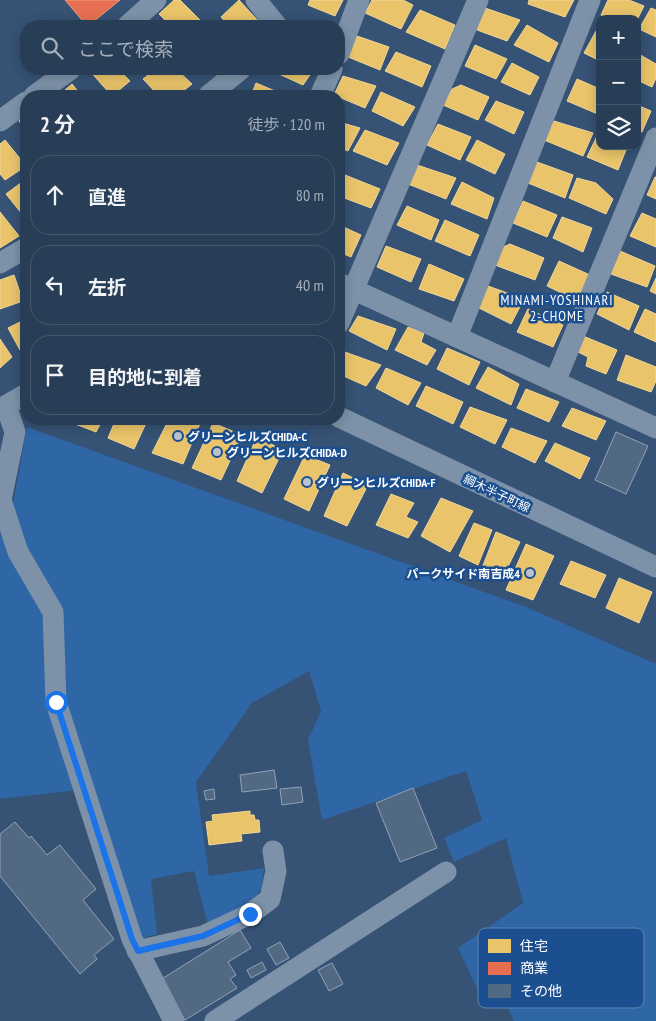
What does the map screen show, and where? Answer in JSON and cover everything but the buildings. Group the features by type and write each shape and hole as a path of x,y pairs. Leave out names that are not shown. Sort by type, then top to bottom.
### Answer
{"street":[{"path":"133,20 156,0"},
{"path":"256,0 273,20"},
{"path":"345,38 359,0"},
{"path":"478,0 346,286 656,428"},
{"path":"458,337 590,0"},
{"path":"42,90 62,75"},
{"path":"215,90 234,75"},
{"path":"323,90 329,75"},
{"path":"0,121 20,106"},
{"path":"555,382 656,138"},
{"path":"0,263 20,251"},
{"path":"20,398 3,408 15,432 1,500 18,552 53,612 56,702 128,929 174,1021"},
{"name":"綱木半子町線","path":"345,420 656,568"},
{"path":"138,951 203,936 250,914 270,900 276,871 272,851"},
{"path":"215,1021 446,872"}],"shaded area":[{"path":"27,427 526,607 656,664 656,1021 514,1021 508,1008 644,1008 644,928 487,928 523,903 506,838 454,862 444,838 482,820 466,771 322,820 308,740 321,711 309,671 252,703 196,782 209,876 264,868 262,887 251,906 208,925 194,871 151,879 157,934 139,939 63,700 62,612 23,548 13,504"},
{"path":"0,533 45,615 77,790 0,799"},
{"path":"478,934 478,990 458,948"}],"place":[{"name":"グリーンヒルズCHIDA-C","path":"178,436"},
{"name":"グリーンヒルズCHIDA-D","path":"217,452"},
{"name":"グリーンヒルズCHIDA-F","path":"307,482"},
{"name":"パークサイド南吉成4","path":"530,573"}],"district":[{"name":"MINAMI-YOSHINARI 2-CHOME","path":"557,308"}],"route":[{"path":"56,702 82,788 132,939 138,951 203,936 250,914"}]}
